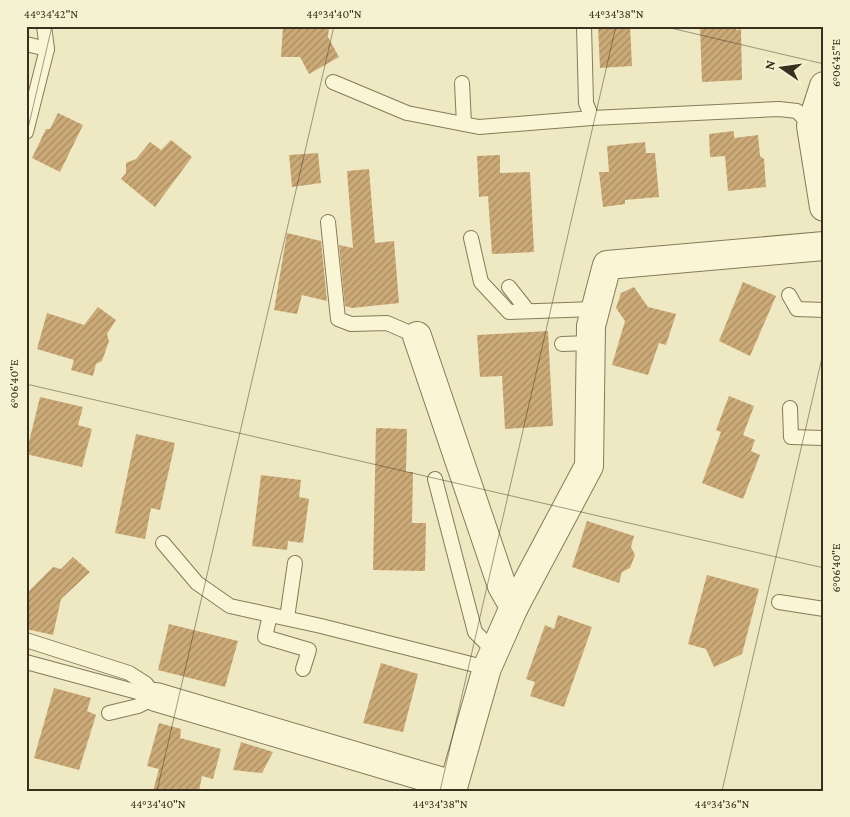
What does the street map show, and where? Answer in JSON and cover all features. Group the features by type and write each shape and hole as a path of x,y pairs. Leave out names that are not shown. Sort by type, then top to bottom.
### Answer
{"street":[{"path":"824,86 810,126 824,207"},
{"path":"156,697 453,788 491,659 514,608 589,466 591,326 607,265 824,246"},
{"path":"417,336 502,586 514,608"}],"lane":[{"path":"26,132 47,48 44,26"},
{"path":"584,26 586,103 592,118"},
{"path":"26,44 47,48"},
{"path":"332,82 407,113 479,127 592,118 779,109 797,111 810,126"},
{"path":"462,83 464,124"},
{"path":"328,222 338,318 351,324 387,323 417,336"},
{"path":"471,238 482,282 509,312 595,309"},
{"path":"509,287 528,311"},
{"path":"789,294 797,309 824,310"},
{"path":"562,344 590,343"},
{"path":"790,408 790,437 824,438"},
{"path":"434,479 475,632 491,659"},
{"path":"163,543 197,583 230,606 491,659"},
{"path":"286,618 295,563"},
{"path":"779,602 824,609"},
{"path":"270,615 266,637 309,650 303,669"},
{"path":"26,640 129,673 146,684 156,697"},
{"path":"26,662 156,697"},
{"path":"109,713 138,706 156,697"}],"building":[{"path":"283,26 329,26 328,37 339,57 309,74 300,57 281,57"},
{"path":"598,26 630,26 632,66 600,68"},
{"path":"700,26 736,26 736,30 741,29 742,80 702,82"},
{"path":"58,113 83,125 60,172 32,158 46,129 50,129"},
{"path":"734,131 734,138 758,135 760,156 764,159 766,187 728,191 725,156 710,157 709,134"},
{"path":"171,140 192,157 155,207 121,179 126,173 126,163 136,159 150,142 161,150"},
{"path":"645,142 646,153 655,153 659,197 625,200 625,204 603,207 599,172 609,172 607,146"},
{"path":"318,153 321,183 292,187 289,155"},
{"path":"500,155 500,173 530,172 534,252 492,254 488,196 479,197 477,156"},
{"path":"369,169 375,243 394,241 399,303 352,308 345,306 339,245 353,248 347,171"},
{"path":"287,233 321,241 327,301 302,295 297,314 274,310"},
{"path":"743,282 776,296 750,356 719,341"},
{"path":"634,287 648,307 676,314 666,345 659,343 648,375 612,365 625,321 616,308 621,293"},
{"path":"98,307 116,320 107,334 109,341 102,361 96,364 93,376 71,370 74,360 37,349 47,313 84,325"},
{"path":"548,331 553,426 505,429 502,376 480,377 477,335"},
{"path":"729,396 754,406 743,435 755,440 751,451 760,455 743,499 702,483 721,432 716,430"},
{"path":"40,397 83,407 78,425 92,429 82,467 26,454"},
{"path":"376,428 407,429 406,472 413,472 412,523 426,523 425,571 373,570"},
{"path":"136,434 175,443 160,510 151,508 145,539 115,533"},
{"path":"261,475 301,480 299,497 309,499 303,543 288,541 287,550 252,546"},
{"path":"587,521 634,536 631,547 635,555 630,568 622,572 619,583 572,567"},
{"path":"73,557 90,572 61,599 53,635 26,629 26,594 53,567 61,569"},
{"path":"707,575 759,589 742,654 714,667 706,649 688,644"},
{"path":"558,615 592,627 564,707 530,696 535,682 526,679 545,625 554,629"},
{"path":"169,624 238,641 225,687 158,670"},
{"path":"381,663 418,674 403,732 363,723"},
{"path":"54,688 91,698 87,711 96,715 79,770 34,758"},
{"path":"159,723 181,729 180,738 221,749 213,779 202,776 199,791 153,791 159,769 147,766"},
{"path":"241,742 273,752 262,773 233,770"}]}
